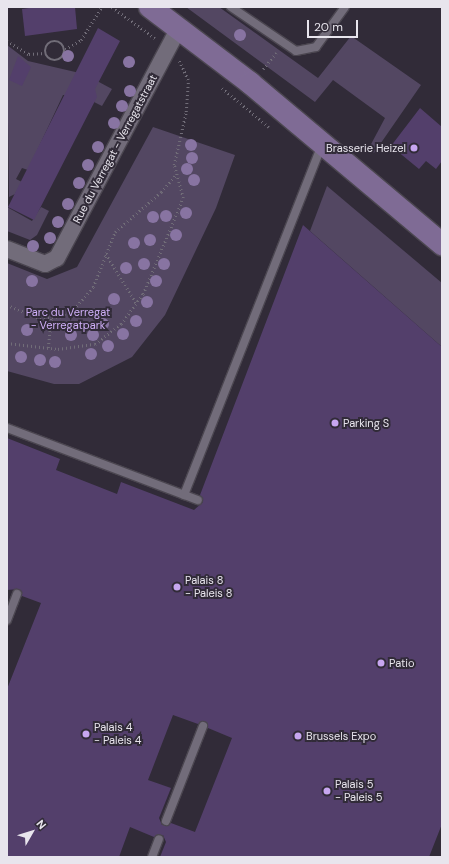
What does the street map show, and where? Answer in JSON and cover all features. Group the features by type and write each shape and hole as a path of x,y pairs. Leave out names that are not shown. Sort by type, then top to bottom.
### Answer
{"main road":[{"path":"150,7 250,83 442,244"}],"street":[{"name":"Rue du Verregat - Verregatstraat","path":"7,249 45,264 57,258 179,28"}],"lane":[{"path":"231,7 296,51 316,47 344,7"},
{"path":"184,495 322,143"},
{"path":"7,428 198,500"},
{"path":"7,620 17,594"},
{"path":"166,821 203,726"},
{"path":"152,857 159,839"}],"path":[{"path":"65,49 81,40 102,7"},
{"path":"7,41 30,54 45,53"},
{"path":"52,41 62,43 65,49 65,55 58,61 51,61 45,53 52,41"},
{"path":"250,83 284,43"},
{"path":"7,343 66,349 95,344 122,324 137,304 180,206 182,191 176,174 174,154 186,112 188,80 178,58"},
{"path":"7,306 26,314 51,318 74,309 86,298 115,232 161,192 176,174"},
{"path":"106,254 137,304"},
{"path":"48,348 51,318"}],"green space":[{"path":"186,7 219,7 318,78 351,36 421,85 374,153 369,148 385,118 333,80 315,102"},
{"path":"7,45 28,61 84,74 112,89 102,106 94,102 96,94 63,95 28,170 22,168 16,179 22,182 15,194 9,197"},
{"name":"Parc du Verregat - Verregatpark","path":"153,127 235,155 216,208 165,315 132,357 79,384 54,384 7,371 7,263 47,279 77,267"},
{"path":"327,186 442,283 442,347 310,231"},
{"path":"7,207 32,221 41,207 49,211 37,235 30,240 7,231"}],"building":[{"path":"36,7 75,7 77,29 25,36 22,9"},
{"path":"98,28 120,41 95,89 97,97 34,220 8,207"},
{"path":"18,56 31,67 22,86 9,80"},
{"path":"420,108 442,127 442,161 436,169 426,161 419,169 391,146"},
{"path":"303,225 442,347 442,824 429,857 160,857 166,842 163,835 154,837 130,827 119,857 7,857 7,689 41,603 22,596 19,589 7,590 7,438 60,459 56,470 117,494 121,482 194,510 203,502 200,495","holes":["173,715 198,724 205,721 208,728 232,738 195,832 171,823 162,825 159,818 171,788 148,780"]}],"place":[{"name":"Brasserie Heizel","path":"414,148"},
{"name":"Parking S","path":"335,423"},
{"name":"Palais 8 - Paleis 8","path":"177,587"},
{"name":"Patio","path":"381,663"},
{"name":"Palais 4 - Paleis 4","path":"86,734"},
{"name":"Brussels Expo","path":"298,736"},
{"name":"Palais 5 - Paleis 5","path":"327,791"}]}
